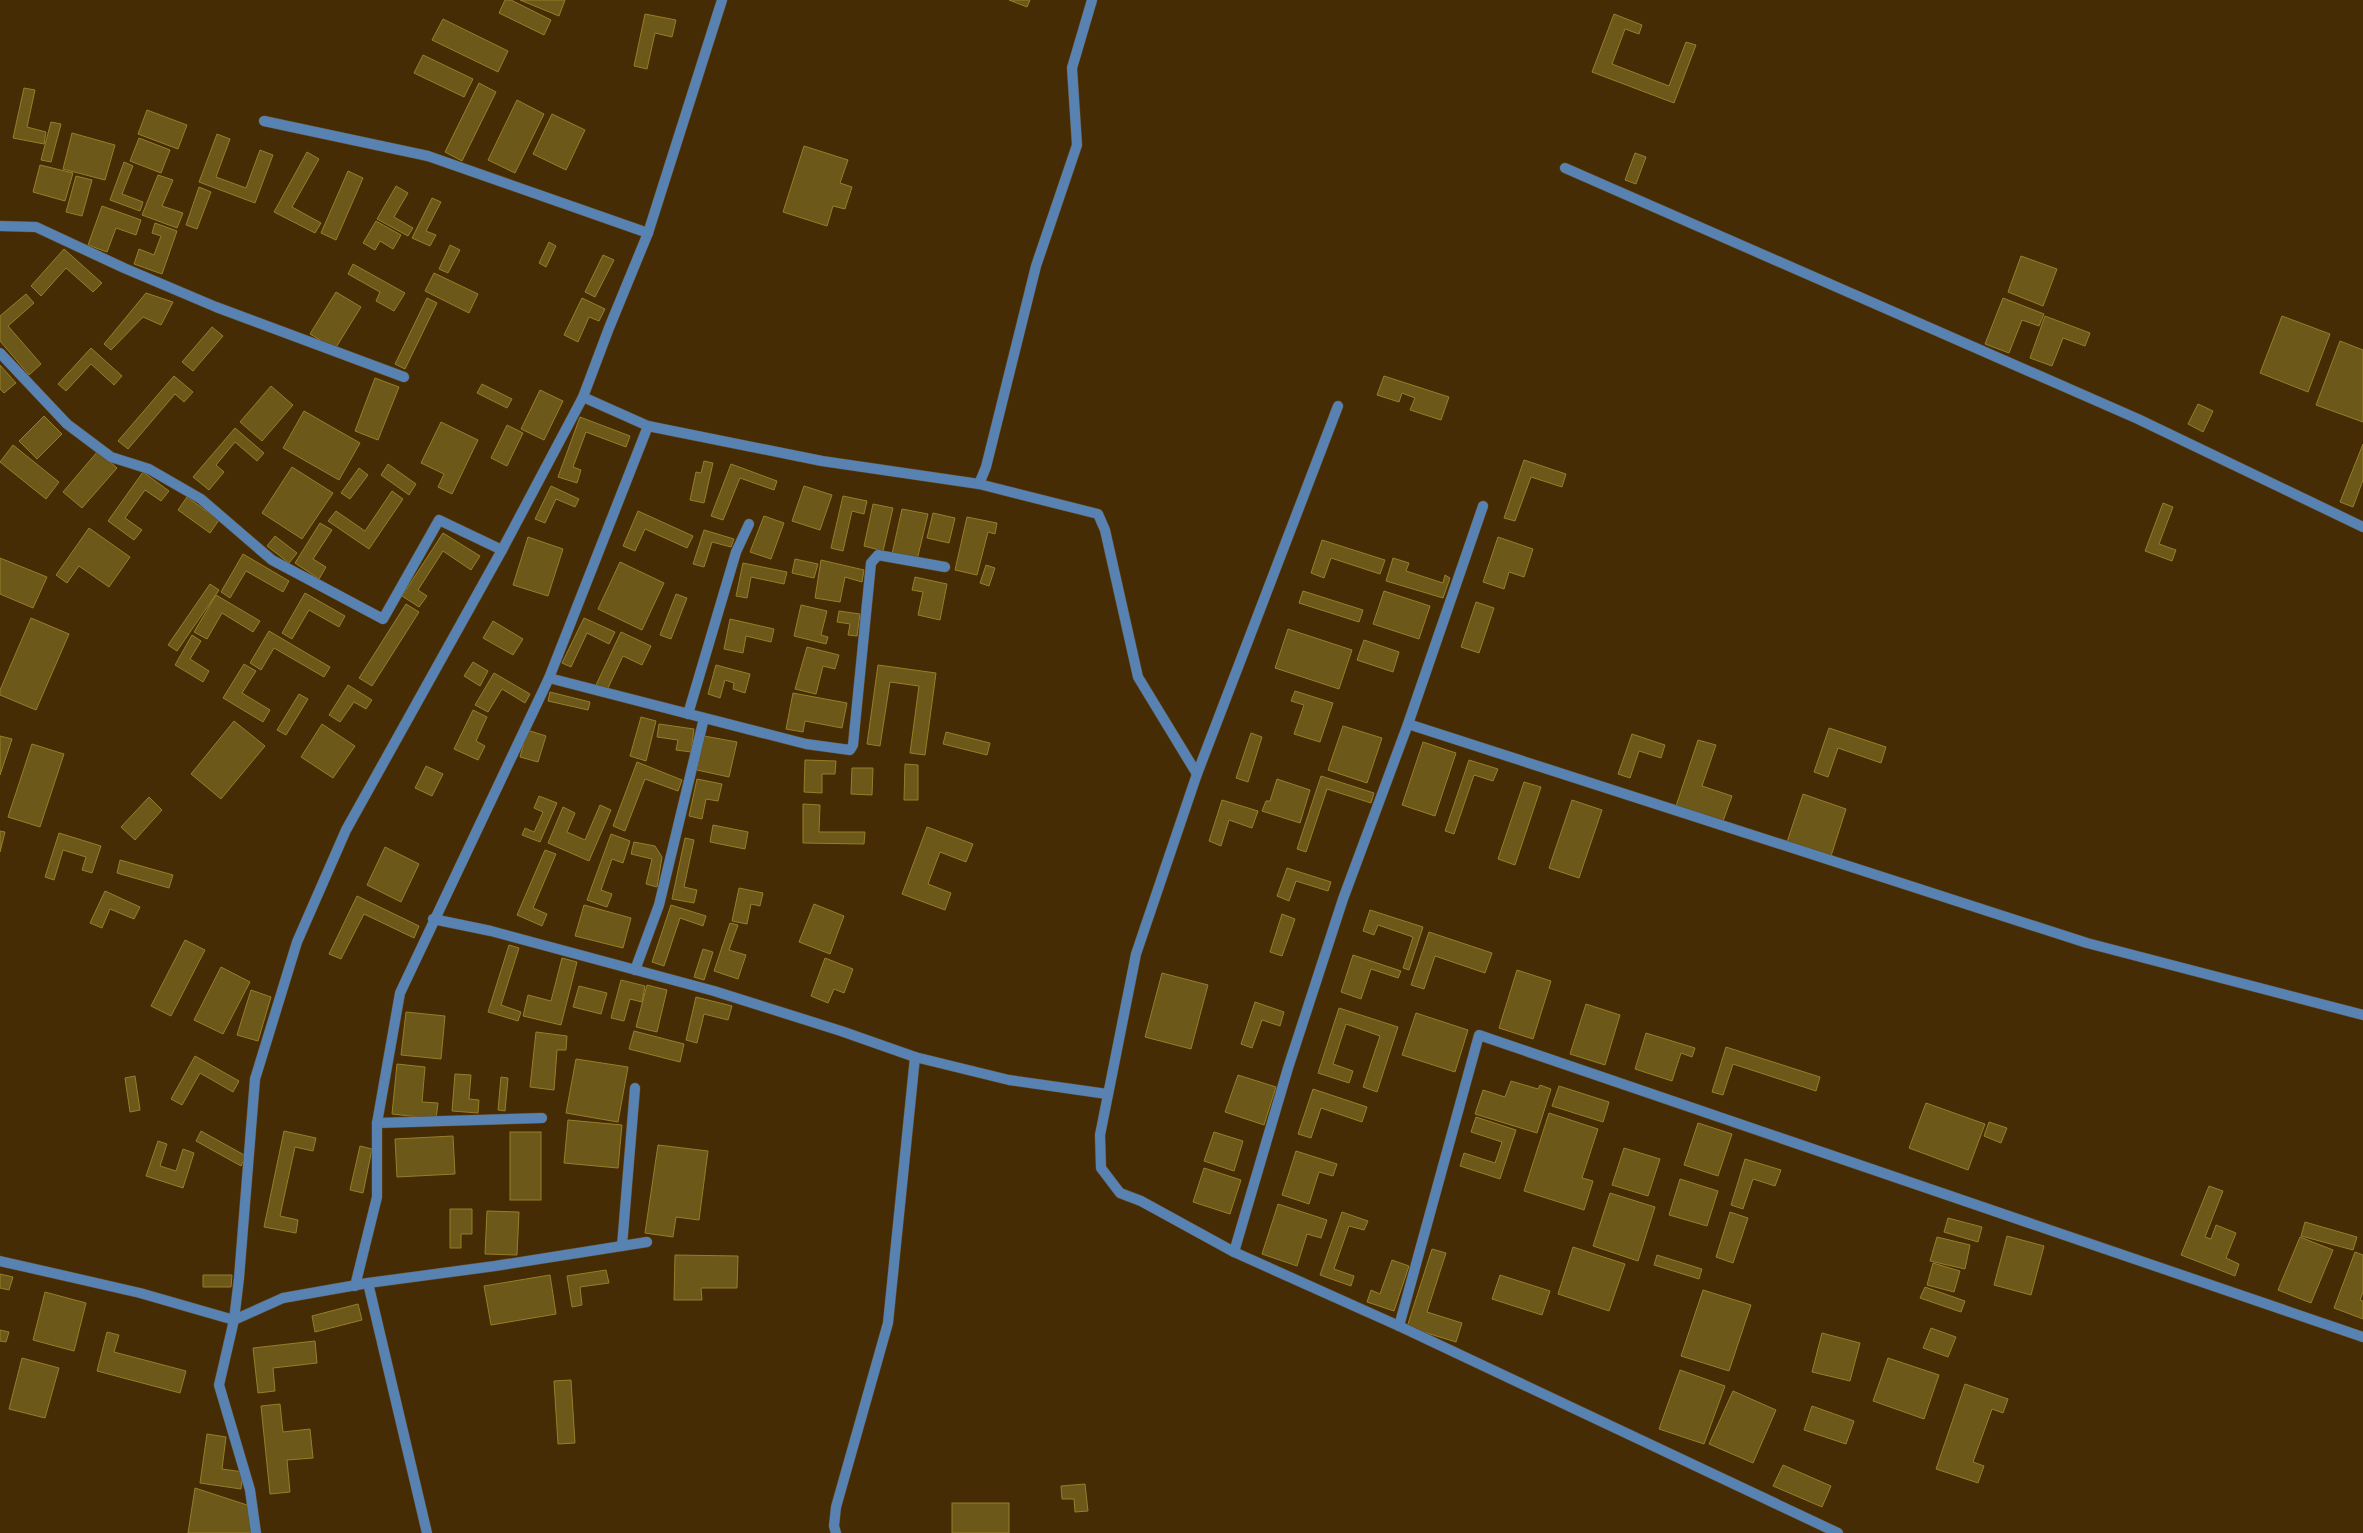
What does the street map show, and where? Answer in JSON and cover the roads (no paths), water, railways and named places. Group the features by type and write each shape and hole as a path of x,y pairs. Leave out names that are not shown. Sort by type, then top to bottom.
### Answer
{"street":[{"path":"256,1533 250,1490 219,1385 234,1320 239,1278 255,1079 297,942 346,830 502,550 584,397 609,328 648,233 722,0"},
{"path":"979,484 986,467 1036,266 1077,145 1072,68 1092,0"},
{"path":"264,121 428,156 648,233"},
{"path":"1565,168 2138,419 2363,527"},
{"path":"0,226 36,227 124,268 216,307 404,377"},
{"path":"0,353 67,424 111,457 149,469 201,498 272,560 383,619 439,520 502,550"},
{"path":"584,397 648,426 822,461 979,484 1098,514 1104,530 1138,677 1197,774"},
{"path":"1338,406 1197,774 1136,954 1100,1135 1101,1168 1120,1193 1141,1201 1234,1252 1399,1326 1838,1533"},
{"path":"355,1286 377,1197 377,1124 400,993 433,919 549,678 648,426"},
{"path":"1234,1252 1288,1068 1340,908 1408,724 1483,506"},
{"path":"688,714 736,552 749,524"},
{"path":"549,678 806,744 850,750 853,745 873,558 878,555 945,567"},
{"path":"635,970 659,905 704,718"},
{"path":"1408,724 2087,943 2363,1015"},
{"path":"433,919 491,932 714,991 841,1030 915,1057 1009,1080 1107,1094"},
{"path":"1399,1326 1479,1036 2363,1337"},
{"path":"836,1533 834,1526 836,1507 888,1323 915,1057"},
{"path":"622,1246 635,1088"},
{"path":"377,1124 542,1118"},
{"path":"0,1262 140,1293 234,1320 283,1298 368,1283 647,1242"},
{"path":"368,1283 426,1533"}]}
